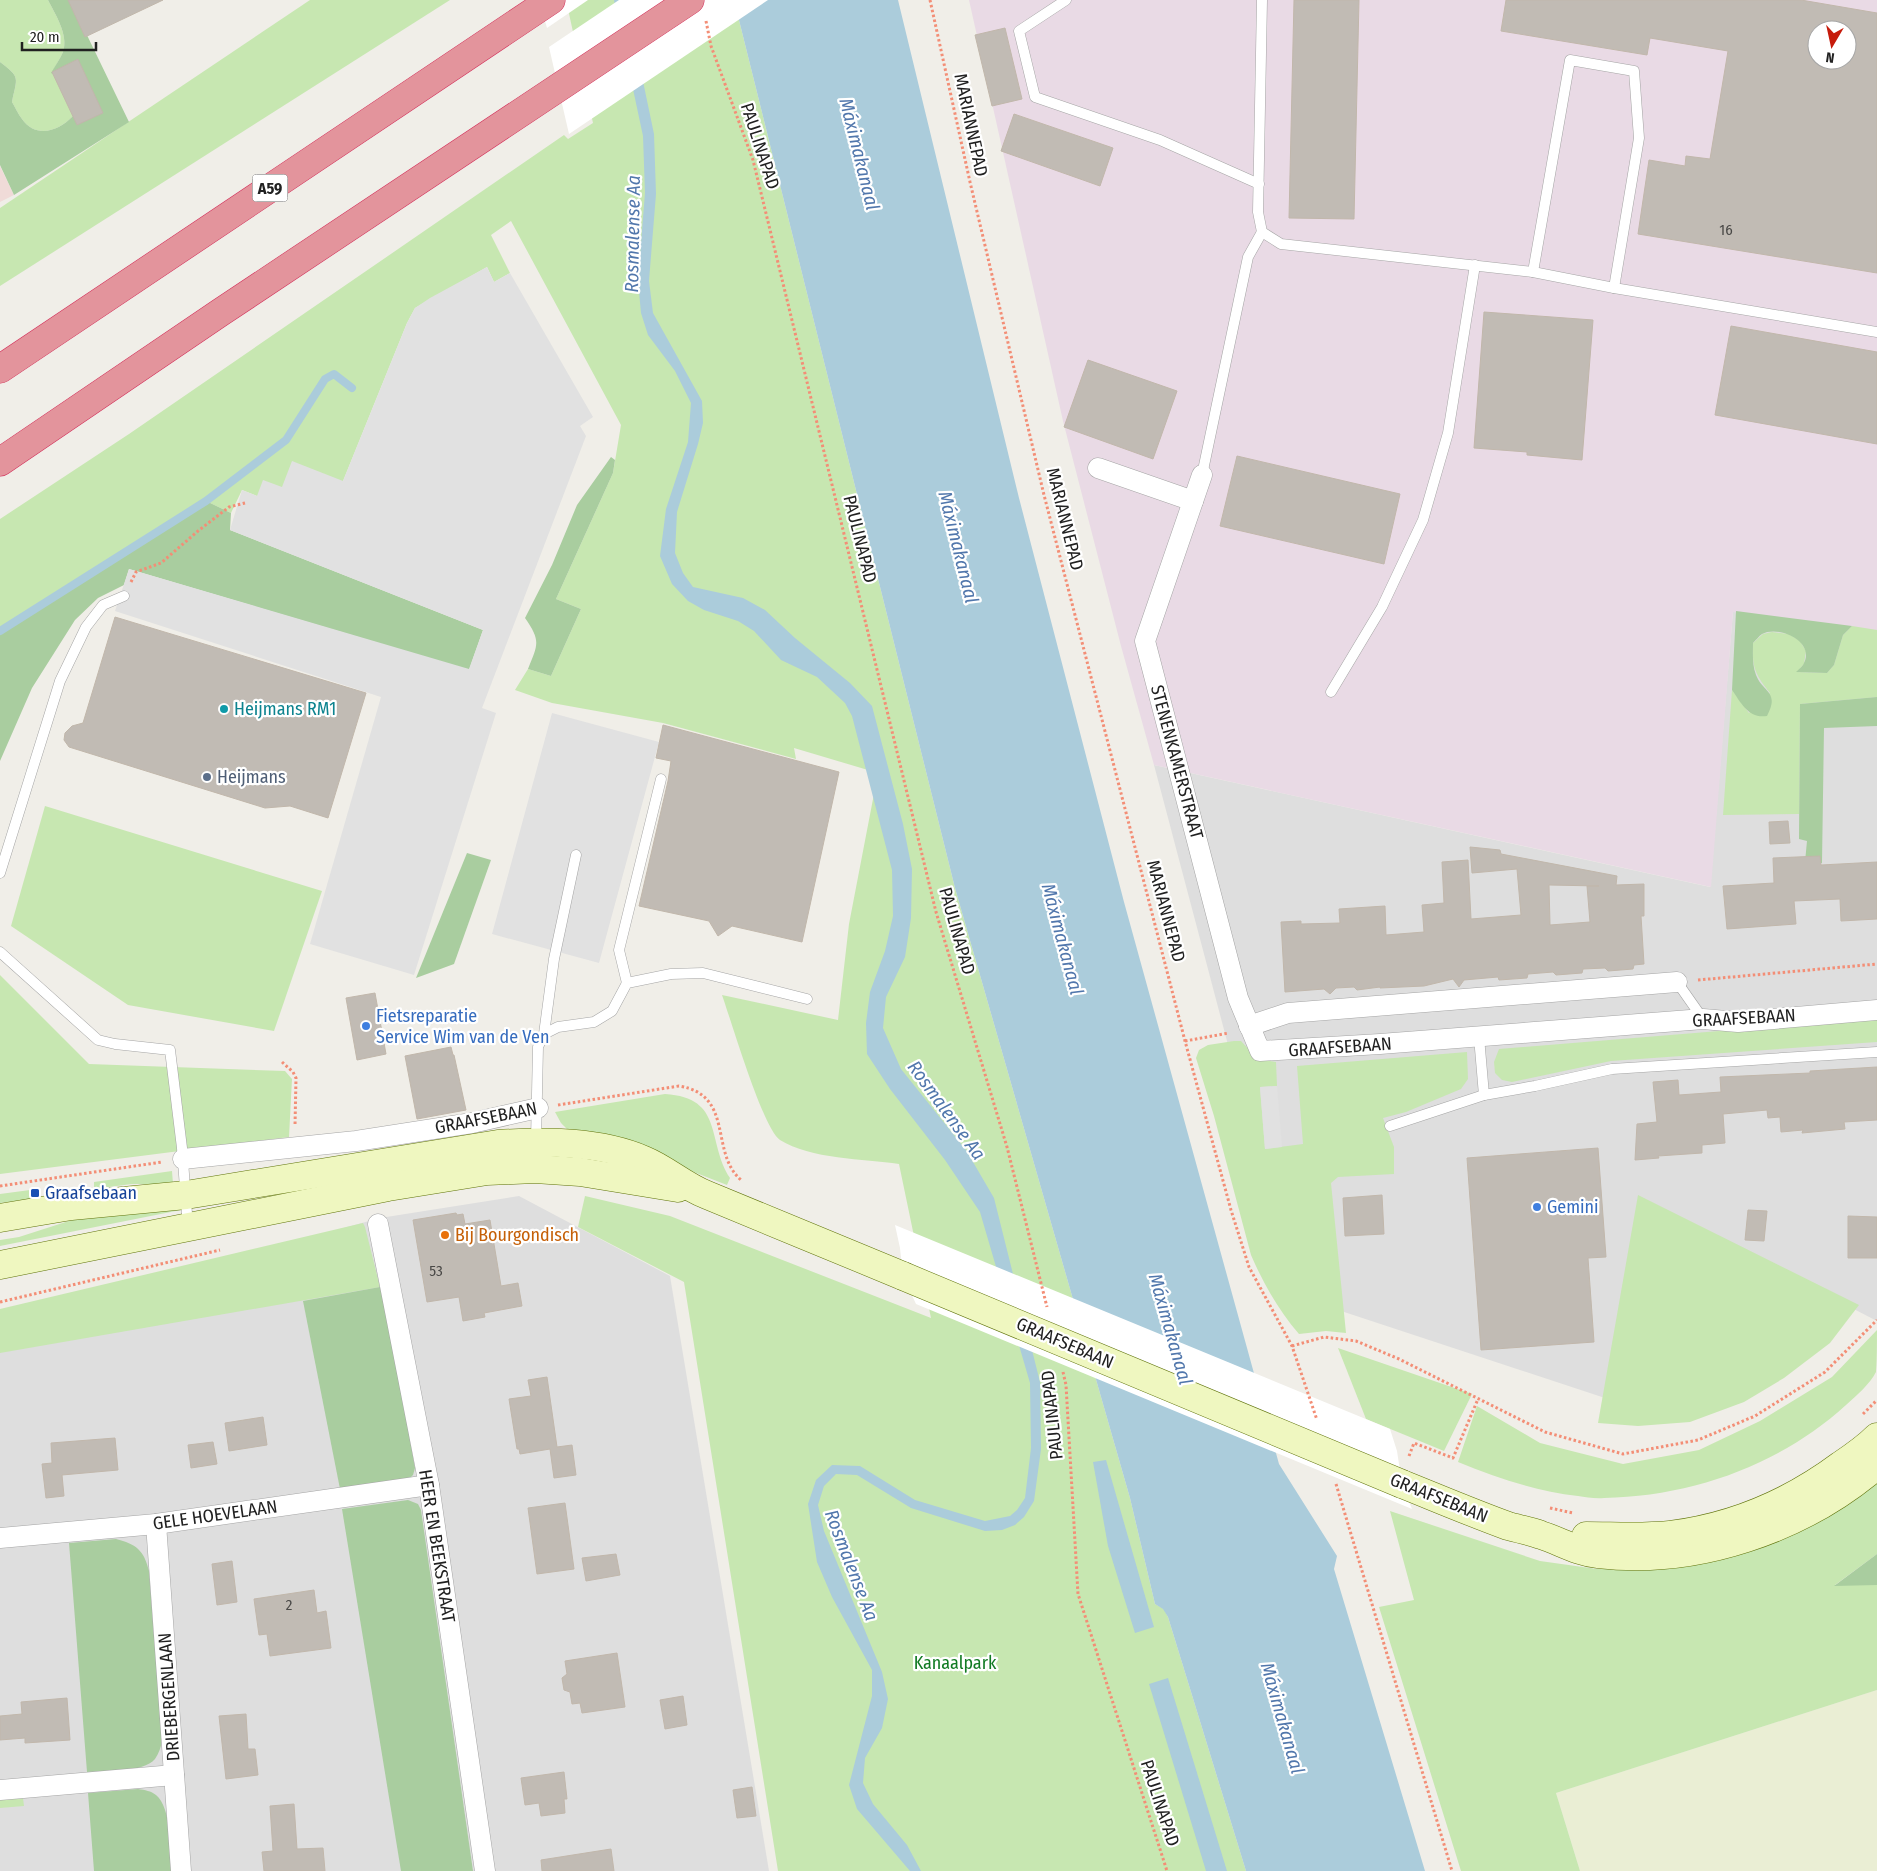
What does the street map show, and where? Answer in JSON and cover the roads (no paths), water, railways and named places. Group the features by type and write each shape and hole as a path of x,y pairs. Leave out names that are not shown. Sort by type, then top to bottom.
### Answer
{"highway":[{"name":"A59","path":"0,369 546,4"},
{"path":"0,462 221,312 559,88 698,9"}],"main road":[{"name":"GRAAFSEBAAN","path":"0,1265 388,1187 487,1171 535,1156 583,1145 630,1155 646,1161 699,1192 1402,1484 1508,1526 1542,1535 1576,1550 1598,1554 1654,1555 1679,1553 1754,1535 1802,1515 1834,1496 1877,1465"},
{"name":"GRAAFSEBAAN","path":"0,1218 71,1206 186,1195 481,1146 535,1156"},
{"name":"GRAAFSEBAAN","path":"1542,1535 1668,1535 1698,1531 1729,1523 1754,1515 1805,1490 1828,1475 1877,1437"}],"street":[{"path":"1098,468 1193,501"},
{"name":"STENENKAMERSTRAAT","path":"1202,475 1145,641 1238,998 1250,1026"},
{"name":"GRAAFSEBAAN","path":"1677,982 1288,1013 1250,1026 1260,1051 1703,1020 1738,1022 1877,1010"},
{"name":"GRAAFSEBAAN","path":"183,1159 356,1142 472,1123 538,1108"},
{"name":"HEER EN BEEKSTRAAT","path":"378,1224 429,1486 485,1871"},
{"name":"GELE HOEVELAAN","path":"0,1538 156,1524 429,1486"},
{"name":"DRIEBERGENLAAN","path":"156,1524 181,1871"},
{"path":"0,1790 174,1775"}],"lane":[{"path":"1066,0 1019,31 1035,97 1160,140 1259,184"},
{"path":"1202,475 1248,257 1262,232 1258,212 1262,0"},
{"path":"1533,272 1570,60 1634,71 1639,138 1614,288"},
{"path":"1262,232 1281,244 1533,272 1614,288 1877,332"},
{"path":"1332,692 1382,607 1423,520 1448,433 1475,265"},
{"path":"0,873 60,682 86,626 103,605 124,596"},
{"path":"544,1034 558,1026 594,1022 612,1011 627,983 619,950 661,779"},
{"path":"535,1156 538,1108 538,1047 544,1034 554,958 576,855"},
{"path":"0,952 98,1040 115,1044 170,1050 183,1159 188,1228"},
{"path":"627,983 671,974 703,973 807,1000"},
{"path":"1677,982 1703,1020"},
{"path":"1479,1037 1484,1095"},
{"path":"1390,1126 1484,1095 1612,1069 1877,1052"}],"water":[{"path":"614,0 626,0 654,134 656,194 649,281 653,313 702,401 703,423 677,512 675,553 683,573 693,587 743,598 765,610 795,638 850,683 872,706 903,824 912,869 911,918 905,957 886,997 883,1028 901,1069 966,1150 994,1198 1040,1382 1041,1449 1034,1501 1024,1517 1015,1525 1002,1530 985,1531 911,1508 857,1475 836,1474 824,1486 818,1505 824,1531 882,1672 888,1699 882,1728 865,1758 863,1783 873,1804 907,1845 921,1871 910,1871 857,1809 849,1785 872,1696 872,1670 832,1597 817,1562 808,1504 816,1480 832,1465 860,1466 915,1500 985,1521 1010,1516 1017,1510 1025,1498 1031,1448 1030,1383 980,1212 945,1160 890,1089 867,1054 866,1023 870,992 885,951 893,916 892,870 852,716 845,703 817,677 781,660 754,631 738,621 704,610 688,601 672,584 660,556 666,509 688,442 691,403 675,371 648,335 641,313 638,281 645,193 643,136"},
{"name":"Máximakanaal","path":"734,0 898,0 1019,498 1124,902 1279,1464 1337,1556 1334,1569 1425,1871 1246,1871 1168,1617 1163,1609 1155,1604 1130,1498 955,888"},
{"path":"1106,1460 1154,1627 1135,1633 1108,1546 1093,1462"},
{"path":"1168,1678 1227,1871 1206,1871 1149,1684"}],"waterway":[{"path":"0,631 206,501 286,440 325,379 334,374 352,388"}],"place":[{"name":"Heijmans RM1","path":"224,709"},
{"name":"Heijmans","path":"207,777"},
{"name":"Fietsreparatie Service Wim van de Ven","path":"366,1026"},
{"name":"Graafsebaan","path":"35,1193"},
{"name":"Gemini","path":"1537,1207"},
{"name":"Bij Bourgondisch","path":"445,1235"}],"water label":[{"name":"Rosmalense Aa","path":"632,234"},
{"name":"Rosmalense Aa","path":"947,1110"},
{"name":"Rosmalense Aa","path":"852,1565"}],"park label":[{"name":"Kanaalpark","path":"955,1663"}]}
